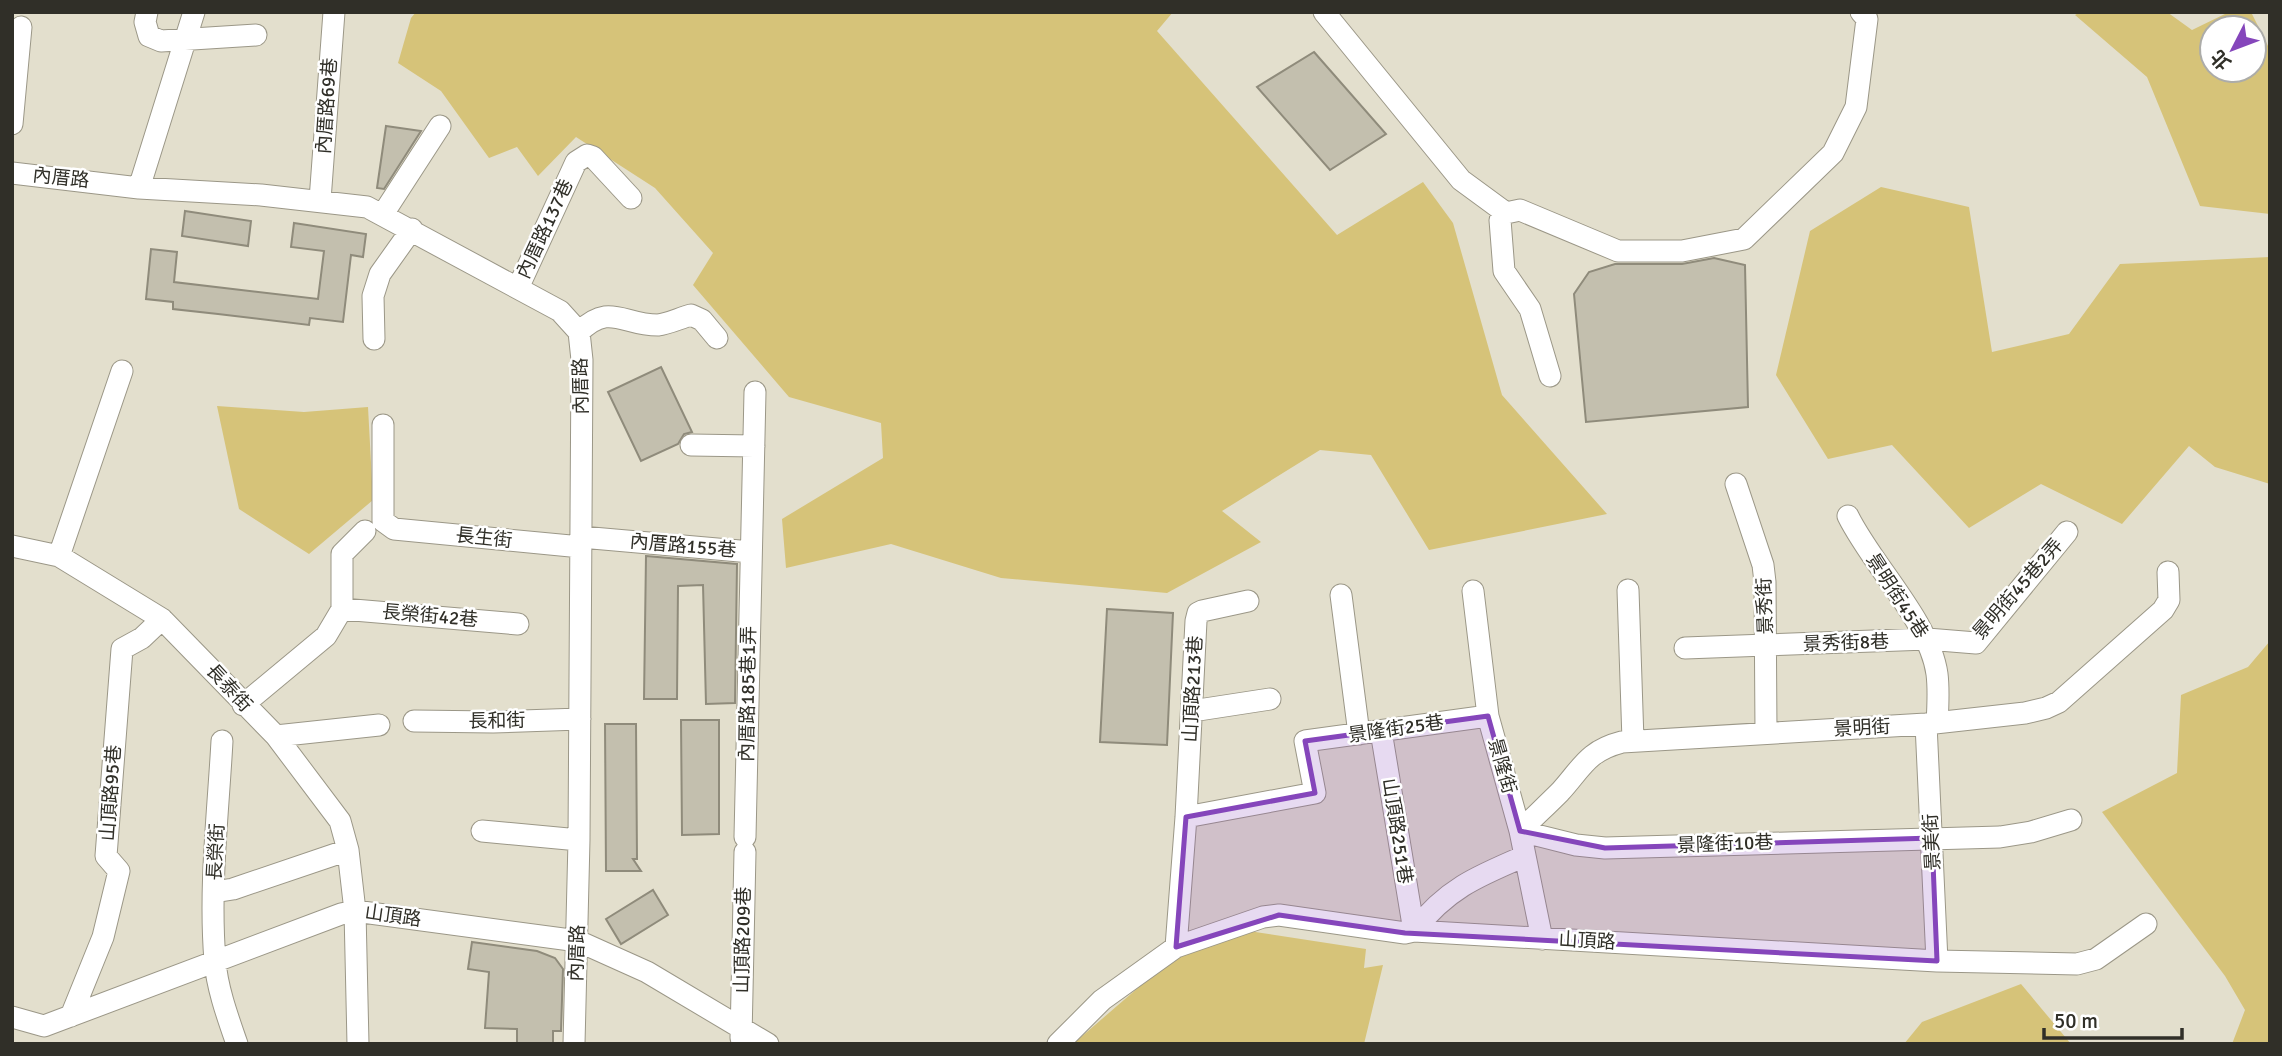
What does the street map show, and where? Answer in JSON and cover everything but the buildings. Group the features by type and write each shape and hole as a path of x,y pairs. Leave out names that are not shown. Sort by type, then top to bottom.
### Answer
{"street":[{"path":"147,12 145,22 149,36 161,41 256,35"},
{"path":"139,188 194,12"},
{"name":"內厝路69巷","path":"320,200 334,12"},
{"path":"1324,12 1461,180 1506,213"},
{"path":"1550,376 1530,309 1504,271 1500,220 1506,213 1520,210 1618,251 1682,251 1744,239 1833,153 1856,107 1871,15"},
{"path":"12,124 21,27"},
{"path":"383,214 440,126"},
{"name":"內厝路137巷","path":"518,288 576,162 581,157 593,157 631,198"},
{"name":"內厝路","path":"12,173 139,188 320,200 367,207 560,311 579,332 582,360 580,719 574,1044"},
{"path":"374,339 373,296 380,274 412,229"},
{"path":"579,332 590,321 601,316 662,325 691,315 702,320 717,338"},
{"path":"59,556 122,371"},
{"name":"內厝路155巷","path":"581,542 751,552 755,392"},
{"name":"長生街","path":"383,425 383,521 387,526 394,529 581,542"},
{"path":"691,445 754,446"},
{"name":"景秀街","path":"1736,484 1763,565 1766,582 1766,733"},
{"name":"景明街45巷","path":"1848,516 1858,536 1927,639 1937,673 1931,723"},
{"path":"243,705 326,636 342,608 342,554 365,531"},
{"name":"景明街45巷2弄","path":"1927,639 1976,643 2067,532"},
{"name":"長泰街","path":"12,546 59,556 162,619 276,736 340,821 348,850 355,911 358,1044"},
{"name":"內厝路185巷1弄","path":"745,844 751,552"},
{"name":"景明街","path":"1520,831 1562,790 1592,754 1604,747 1633,741 1931,723 2025,713 2046,708 2059,702 2163,610 2169,600 2168,572"},
{"path":"1628,590 1633,741"},
{"name":"景隆街","path":"1474,591 1488,716 1520,831 1542,939"},
{"path":"1341,595 1359,734"},
{"name":"山頂路213巷","path":"1176,947 1196,621 1198,613 1248,601"},
{"name":"長榮街42巷","path":"342,608 518,624"},
{"name":"山頂路95巷","path":"71,1016 103,937 119,871 106,856 122,649 142,638 162,619"},
{"name":"景秀街8巷","path":"1685,648 1927,639"},
{"path":"1192,712 1270,699"},
{"name":"景隆街25巷","path":"1186,817 1315,793 1305,741 1488,716"},
{"name":"長和街","path":"414,721 580,719"},
{"name":"景美街","path":"1931,723 1937,961"},
{"path":"276,736 379,725"},
{"name":"山頂路251巷","path":"1381,731 1414,931"},
{"name":"長榮街","path":"222,741 214,892 215,963 237,1044"},
{"name":"景隆街10巷","path":"1520,831 1576,845 1605,848 2000,837 2031,832 2071,820"},
{"path":"482,831 579,840"},
{"name":"山頂路209巷","path":"741,1036 745,844"},
{"path":"214,892 233,889 348,850"},
{"path":"1414,931 1427,914 1468,881 1525,856"},
{"name":"山頂路","path":"12,1017 42,1035 71,1016 355,911 578,941 647,972 741,1036 768,1044"},
{"name":"山頂路","path":"1058,1044 1102,1000 1176,947 1263,917 1279,915 1405,933 1414,931 1937,961 2077,964 2096,959 2146,924"}],"highlighted area":[{"path":"1488,716 1520,831 1605,848 1932,838 1937,961 1405,933 1279,915 1176,947 1186,817 1315,793 1305,741"}],"shaded area":[{"path":"416,12 1173,12 1157,31 1337,235 1423,182 1453,223 1502,395 1607,514 1429,550 1371,455 1320,450 1222,511 1261,542 1167,593 1001,578 891,544 786,568 782,519 883,458 881,423 789,397 693,285 713,253 655,188 576,137 538,176 517,147 489,158 441,91 398,63 411,18"},
{"path":"2080,12 2167,12 2192,30 2198,27 2198,84 2268,84 2268,46 2270,214 2200,206 2147,77 2075,15"},
{"path":"2229,12 2252,14 2225,14"},
{"path":"1881,187 1969,207 1992,352 2069,334 2120,264 2270,257 2270,484 2215,467 2189,446 2122,524 2041,484 1969,528 1892,445 1828,459 1776,375 1810,231"},
{"path":"217,406 304,412 368,407 373,500 309,554 239,509"},
{"path":"2270,641 2270,1044 2232,1044 2245,1010 2225,976 2102,812 2177,773 2181,695 2248,667"},
{"path":"1242,930 1366,949 1364,968 1383,965 1364,1044 1073,1044 1176,955"},
{"path":"2021,984 2071,1044 1904,1044 1922,1022"}]}
